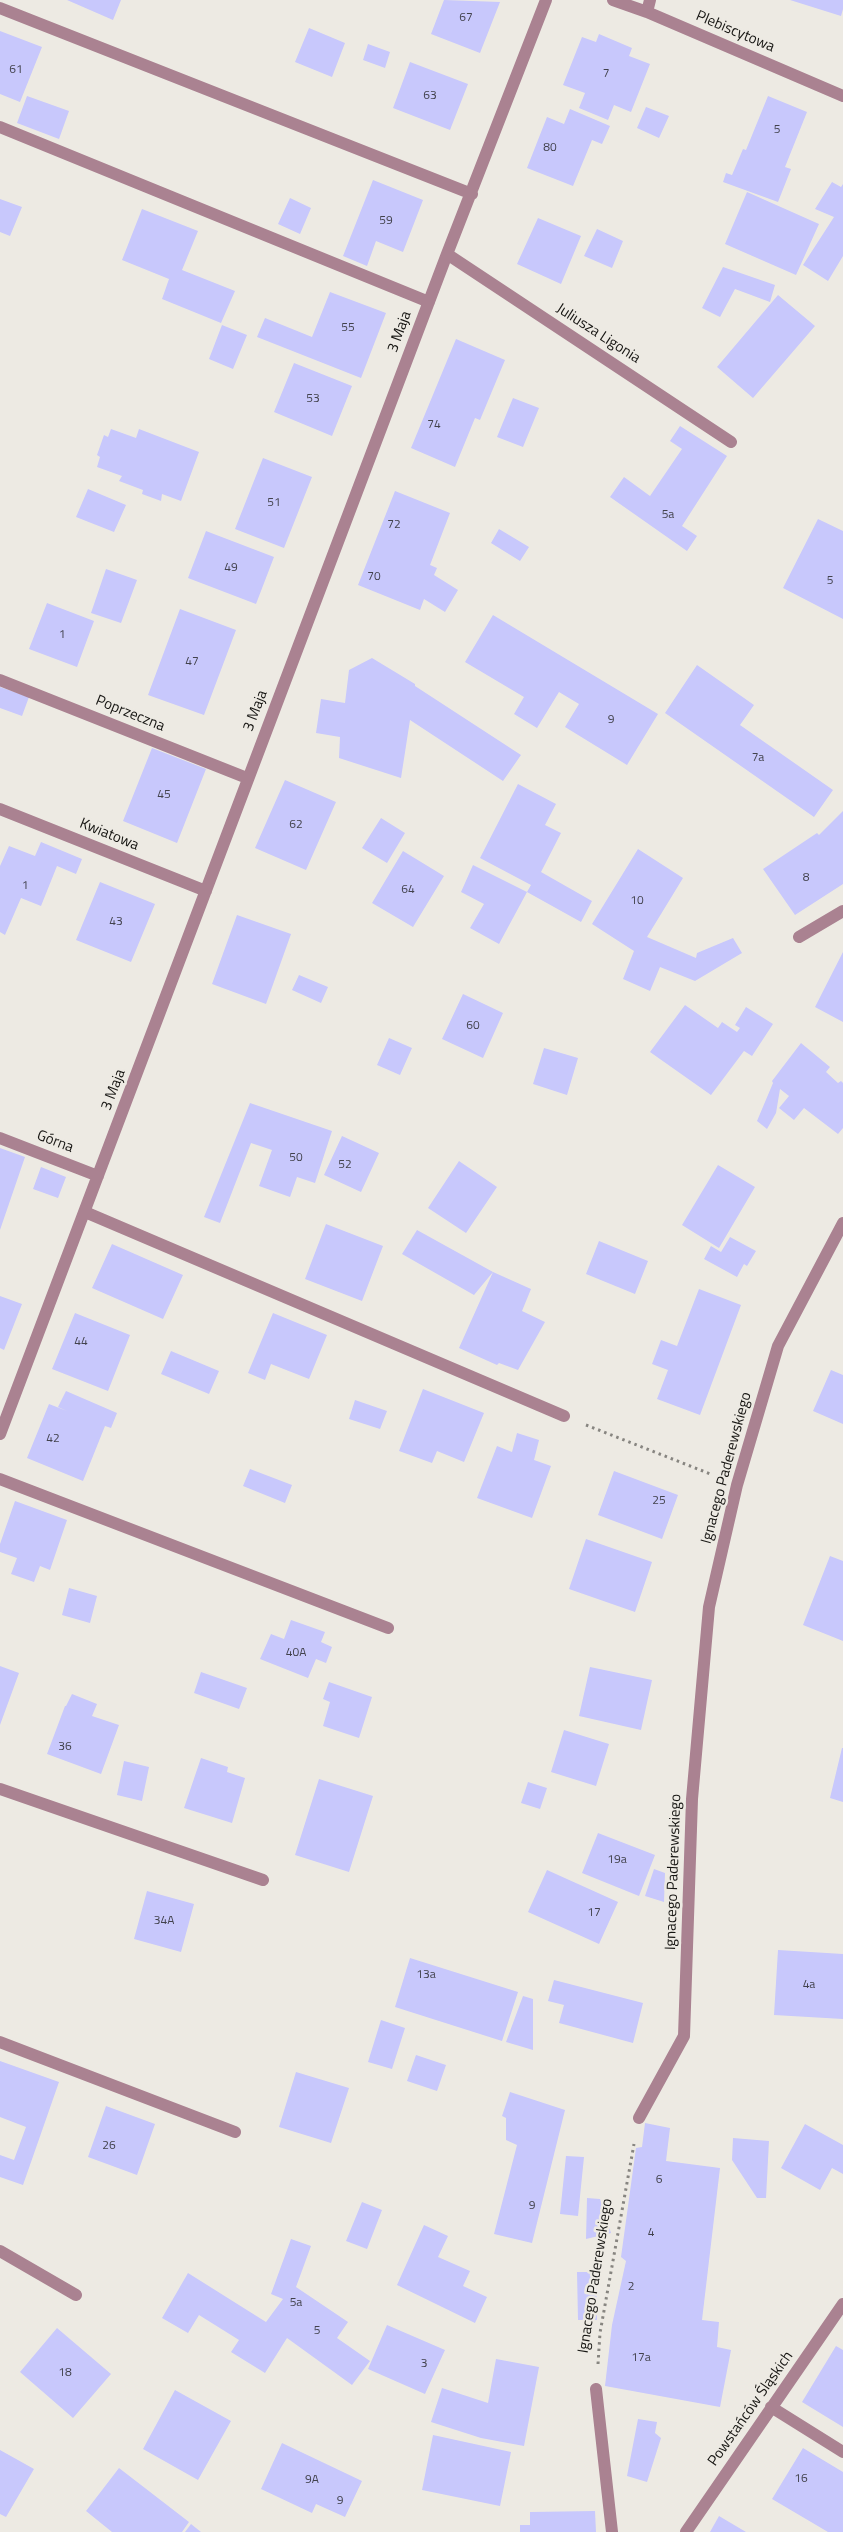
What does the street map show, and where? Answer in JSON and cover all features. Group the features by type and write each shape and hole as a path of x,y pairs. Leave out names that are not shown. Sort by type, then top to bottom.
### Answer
{"street":[{"name":"3 Maja","path":"0,1434 247,778 347,522 447,254 472,194 546,0"},
{"name":"Plebiscytowa","path":"613,0 648,6 843,96"},
{"path":"0,8 472,194"},
{"path":"0,127 429,302"},
{"name":"Juliusza Ligonia","path":"447,254 731,442"},
{"name":"Poprzeczna","path":"0,680 247,778"},
{"name":"Kwiatowa","path":"0,809 206,891"},
{"path":"799,937 843,911"},
{"name":"Górna","path":"0,1138 98,1176"},
{"path":"85,1212 564,1416"},
{"name":"Ignacego Paderewskiego","path":"639,2118 684,2036 692,1799 710,1607 737,1484 778,1346 843,1223"},
{"path":"0,1479 388,1628"},
{"path":"0,1789 263,1880"},
{"path":"0,2042 235,2132"},
{"path":"0,2251 76,2295"},
{"name":"Powstańców Śląskich","path":"686,2532 843,2304"},
{"path":"596,2389 612,2532"},
{"path":"771,2407 843,2452"}],"path":[{"path":"564,1416 737,1484"},
{"name":"Ignacego Paderewskiego","path":"596,2389 600,2333 639,2118"}],"building":[{"path":"67,0 121,0 113,20"},
{"path":"444,0 500,2 480,53 431,34"},
{"path":"790,0 843,0 843,9 841,16"},
{"path":"309,28 345,43 332,77 295,62"},
{"path":"0,31 42,47 20,102 0,94"},
{"path":"599,34 632,48 629,56 650,64 631,112 614,105 608,120 579,108 585,93 563,85 582,37 596,42"},
{"path":"368,44 390,52 385,68 363,60"},
{"path":"410,62 468,84 450,130 393,108"},
{"path":"27,96 69,111 59,139 17,123"},
{"path":"768,96 807,112 785,167 791,169 778,202 723,182 726,173 732,175 743,149 746,150"},
{"path":"646,107 669,116 659,138 637,128"},
{"path":"570,109 610,126 602,144 592,140 573,186 527,168 547,117 564,124"},
{"path":"373,180 423,200 403,252 376,241 367,266 343,256"},
{"path":"832,182 841,187 843,184 843,256 828,281 803,265 834,217 815,209"},
{"path":"747,192 819,224 796,275 725,244"},
{"path":"290,198 311,208 300,234 278,224"},
{"path":"0,199 22,207 10,236 0,232"},
{"path":"142,209 198,231 182,270 235,291 221,323 162,299 169,279 122,260"},
{"path":"538,218 581,236 561,284 517,264"},
{"path":"597,229 623,241 612,268 584,256"},
{"path":"723,267 775,285 770,302 735,289 720,317 702,308"},
{"path":"330,292 386,313 361,378 257,337 265,318 312,337"},
{"path":"778,295 815,326 753,398 717,367"},
{"path":"222,325 247,335 233,369 209,359"},
{"path":"456,339 505,360 480,420 475,418 455,467 411,448"},
{"path":"294,363 352,386 332,436 274,412"},
{"path":"513,398 539,408 523,447 497,437"},
{"path":"680,426 727,456 682,526 697,536 687,551 610,497 624,477 650,496 682,449 670,441"},
{"path":"111,429 136,438 139,429 199,452 181,501 162,494 161,501 142,494 143,490 119,481 122,476 97,467 100,457 97,455 104,435 108,437"},
{"path":"263,458 312,477 284,548 235,529"},
{"path":"88,489 126,505 114,532 76,517"},
{"path":"395,491 450,513 430,565 437,568 434,575 458,590 445,612 424,599 420,610 358,585"},
{"path":"818,519 843,531 843,619 783,588"},
{"path":"499,529 529,547 520,561 491,543"},
{"path":"206,531 274,557 256,604 188,578"},
{"path":"106,569 137,580 121,623 91,613"},
{"path":"47,603 94,621 77,667 29,649"},
{"path":"180,609 236,630 204,715 148,695"},
{"path":"493,615 658,714 627,765 565,727 579,704 559,692 537,728 514,714 524,697 465,662"},
{"path":"372,658 415,684 415,686 521,755 503,781 410,720 401,778 339,758 340,737 316,733 321,699 345,703 349,670"},
{"path":"697,665 754,705 740,725 833,790 814,817 665,713"},
{"path":"0,687 29,697 22,716 0,708"},
{"path":"152,748 206,769 177,843 123,821"},
{"path":"285,780 336,802 306,870 255,848"},
{"path":"518,784 556,804 545,825 561,833 541,872 592,901 581,922 527,892 531,885 480,858"},
{"path":"843,811 843,884 795,915 763,869 817,833 819,835"},
{"path":"381,818 405,833 387,863 362,848"},
{"path":"41,842 82,859 76,874 57,866 41,906 21,898 5,935 0,932 0,866 9,846 35,856"},
{"path":"638,849 683,878 647,937 696,958 697,953 733,938 742,953 695,981 660,967 650,991 623,979 634,951 592,924"},
{"path":"403,851 444,876 413,927 372,903"},
{"path":"473,865 527,892 499,944 470,928 484,904 461,892"},
{"path":"100,882 155,904 131,962 76,940"},
{"path":"237,915 291,934 266,1004 212,984"},
{"path":"843,952 843,1022 815,1007"},
{"path":"299,975 328,987 321,1003 292,990"},
{"path":"463,994 503,1013 483,1058 442,1039"},
{"path":"685,1005 718,1028 722,1022 737,1032 740,1028 735,1025 746,1007 773,1024 752,1056 744,1051 711,1095 650,1052"},
{"path":"389,1038 412,1048 400,1075 377,1065"},
{"path":"801,1043 830,1067 826,1072 838,1083 841,1081 843,1083 843,1128 838,1134 804,1108 794,1120 779,1108 789,1096 780,1089 776,1113 767,1129 757,1121 773,1083 772,1081"},
{"path":"544,1048 578,1058 567,1095 533,1084"},
{"path":"250,1103 332,1131 315,1183 297,1177 290,1197 259,1186 272,1150 251,1143 220,1223 204,1217"},
{"path":"342,1136 379,1153 361,1192 324,1175"},
{"path":"0,1148 25,1157 0,1230"},
{"path":"459,1161 497,1187 466,1233 428,1208"},
{"path":"718,1165 755,1187 719,1248 682,1225"},
{"path":"41,1167 66,1177 58,1198 33,1189"},
{"path":"326,1224 383,1246 362,1301 305,1279"},
{"path":"417,1230 493,1272 474,1295 402,1254"},
{"path":"730,1237 756,1251 747,1266 744,1264 737,1277 704,1259 711,1246 721,1252"},
{"path":"599,1241 648,1261 635,1294 586,1274"},
{"path":"112,1244 183,1275 163,1319 92,1288"},
{"path":"493,1272 531,1289 522,1311 545,1322 518,1370 499,1363 497,1365 459,1348"},
{"path":"699,1289 741,1305 700,1415 657,1399 668,1370 652,1364 661,1340 677,1346"},
{"path":"0,1296 22,1304 4,1350 0,1348"},
{"path":"75,1313 130,1335 108,1391 52,1369"},
{"path":"273,1313 327,1335 309,1379 271,1364 265,1380 248,1373"},
{"path":"171,1351 219,1371 209,1394 161,1374"},
{"path":"831,1370 843,1375 843,1424 813,1411"},
{"path":"423,1389 484,1413 464,1462 437,1451 432,1463 399,1451"},
{"path":"66,1391 117,1413 111,1428 105,1426 83,1481 27,1458 49,1404 67,1411 58,1407"},
{"path":"355,1400 387,1411 380,1429 349,1419"},
{"path":"517,1433 539,1440 534,1460 551,1466 532,1518 477,1498 497,1446 512,1452"},
{"path":"250,1469 292,1485 285,1503 243,1486"},
{"path":"614,1471 678,1495 662,1539 598,1515"},
{"path":"15,1501 67,1520 50,1570 40,1566 34,1582 11,1574 17,1558 0,1552 0,1544"},
{"path":"586,1539 652,1562 635,1612 569,1589"},
{"path":"830,1556 843,1561 843,1641 803,1625"},
{"path":"69,1588 97,1596 90,1623 62,1615"},
{"path":"291,1620 325,1632 321,1642 332,1647 326,1663 316,1659 308,1678 260,1659 271,1634 284,1639"},
{"path":"0,1666 19,1673 0,1725"},
{"path":"590,1667 652,1680 641,1730 579,1716"},
{"path":"201,1672 247,1688 239,1709 194,1693"},
{"path":"329,1682 372,1697 359,1738 323,1726 330,1702 323,1699"},
{"path":"72,1694 97,1704 92,1716 119,1725 101,1774 47,1754 65,1706"},
{"path":"564,1730 609,1744 596,1786 551,1772"},
{"path":"843,1748 843,1802 830,1798"},
{"path":"201,1758 228,1767 227,1772 245,1778 232,1823 184,1808"},
{"path":"124,1761 149,1767 142,1801 117,1795"},
{"path":"319,1779 373,1796 349,1872 295,1855"},
{"path":"528,1782 547,1788 540,1809 521,1803"},
{"path":"598,1833 655,1855 639,1896 582,1873"},
{"path":"654,1869 665,1873 664,1902 645,1896"},
{"path":"547,1870 618,1902 599,1944 528,1912"},
{"path":"147,1891 194,1904 181,1952 134,1939"},
{"path":"778,1950 843,1954 843,2019 774,2015"},
{"path":"410,1958 518,1992 502,2041 395,2007"},
{"path":"554,1980 643,2003 633,2043 559,2023 564,2005 548,2001"},
{"path":"523,1996 533,1999 533,2050 506,2042"},
{"path":"381,2020 405,2028 392,2069 368,2062"},
{"path":"416,2055 446,2065 437,2091 407,2081"},
{"path":"0,2061 59,2082 23,2185 0,2177 0,2155 14,2160 26,2127 0,2117"},
{"path":"296,2072 349,2088 331,2143 279,2127"},
{"path":"510,2092 565,2110 532,2243 494,2234 517,2145 506,2140 506,2118 502,2116"},
{"path":"106,2106 155,2124 137,2175 88,2157"},
{"path":"645,2123 670,2128 666,2161 720,2168 702,2320 719,2322 717,2347 731,2350 720,2407 605,2386 612,2325 626,2261 621,2257 636,2148 642,2147"},
{"path":"805,2124 843,2145 843,2174 832,2168 820,2190 781,2168"},
{"path":"733,2138 769,2141 766,2198 757,2198 732,2160"},
{"path":"566,2156 584,2157 578,2216 560,2214"},
{"path":"587,2198 600,2199 611,2233 586,2239"},
{"path":"362,2202 382,2210 367,2249 346,2241"},
{"path":"424,2225 448,2236 438,2257 470,2271 463,2286 487,2297 475,2323 397,2285"},
{"path":"291,2239 311,2246 296,2287 348,2322 337,2338 370,2361 352,2385 287,2338 265,2373 231,2352 239,2340 199,2315 188,2333 162,2318 188,2273 266,2322 283,2299 271,2294"},
{"path":"577,2272 596,2272 597,2320 578,2320"},
{"path":"387,2325 445,2350 425,2394 368,2369"},
{"path":"57,2328 111,2374 73,2418 20,2372"},
{"path":"836,2346 843,2350 843,2427 802,2402"},
{"path":"496,2359 539,2367 524,2446 481,2438 431,2422 442,2388 488,2403"},
{"path":"175,2390 231,2421 198,2480 143,2449"},
{"path":"638,2419 657,2422 655,2433 661,2438 647,2482 627,2476"},
{"path":"433,2435 511,2452 500,2506 422,2490"},
{"path":"282,2443 362,2481 345,2517 316,2504 312,2513 261,2489"},
{"path":"803,2448 843,2472 843,2532 828,2532 772,2499"},
{"path":"0,2450 34,2469 6,2517 0,2514"},
{"path":"119,2468 189,2522 182,2532 112,2532 86,2511"},
{"path":"595,2511 596,2532 520,2532 520,2525 530,2525 530,2512"},
{"path":"719,2516 746,2532 710,2532"},
{"path":"191,2524 201,2532 185,2532"}]}
